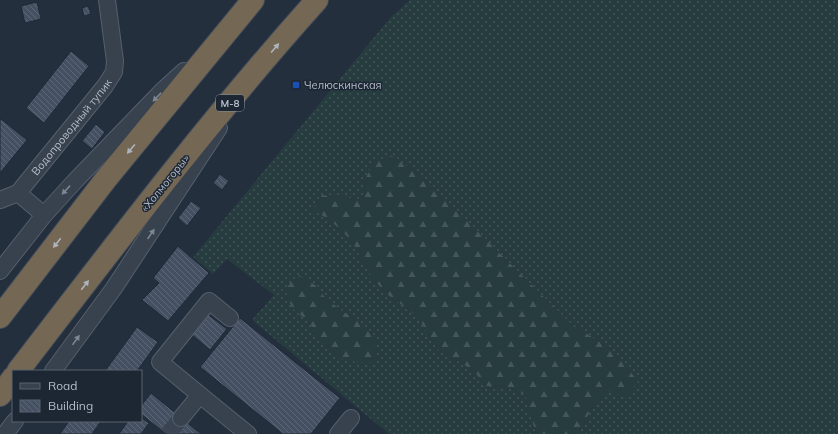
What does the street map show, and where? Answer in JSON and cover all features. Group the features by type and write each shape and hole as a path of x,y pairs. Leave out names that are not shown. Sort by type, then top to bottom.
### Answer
{"highway":[{"path":"0,317 106,179 253,0"},
{"name":"«Холмогоры»","path":"19,370 144,208 254,73 317,0"},
{"path":"0,395 12,379"}],"street":[{"name":"Водопроводный тупик","path":"18,193 105,86 114,72 115,61 107,0"},
{"path":"0,271 44,215 161,92 227,33"},
{"path":"54,370 114,288 159,222 254,73"},
{"path":"0,200 18,193 44,215"},
{"path":"230,318 209,301 160,362 248,434"},
{"path":"181,418 200,395"},
{"path":"338,434 351,418"},
{"path":"5,434 14,422"},
{"path":"16,434 19,422"}],"green space":[{"path":"410,0 838,0 838,434 578,434 593,406 607,391 611,349 570,323 426,180 392,156 365,180 362,200 322,195 313,210 330,220 351,240 371,275 384,292 417,316 438,350 473,370 486,386 507,387 525,395 536,434 389,434 252,320 274,295 227,259 213,274 193,257 391,17","holes":["315,285 327,300 360,323 320,341 309,322"]},
{"path":"392,156 426,180 570,323 611,349 638,381 626,397 607,391 593,406 578,434 536,434 525,395 507,387 486,386 473,370 438,350 417,316 384,292 371,275 351,240 330,220 313,210 322,195 362,200 365,180 374,161"},
{"path":"298,275 315,285 327,300 360,323 375,338 377,363 356,362 336,357 320,341 309,322 292,308 285,289"}],"building":[{"path":"37,2 41,19 25,23 21,6"},
{"path":"88,6 91,14 84,16 82,8"},
{"path":"71,51 89,66 44,123 26,108"},
{"path":"1,119 27,140 0,173 0,121"},
{"path":"96,124 105,132 92,149 82,141"},
{"path":"220,174 229,181 222,190 213,183"},
{"path":"191,201 201,208 187,226 178,218"},
{"path":"178,246 209,273 168,321 142,300 159,283 153,278"},
{"path":"206,313 227,329 210,350 190,333"},
{"path":"240,318 340,398 311,434 283,434 200,367"},
{"path":"137,327 158,342 138,370 106,370"},
{"path":"151,393 201,434 166,434 142,415 142,405"},
{"path":"142,419 149,423 141,434 119,434 127,422 142,422"},
{"path":"68,422 100,422 92,434 60,434"}],"tunnel":[{"path":"168,434 181,418"}],"place":[{"name":"Челюскинская","path":"296,85"}]}
